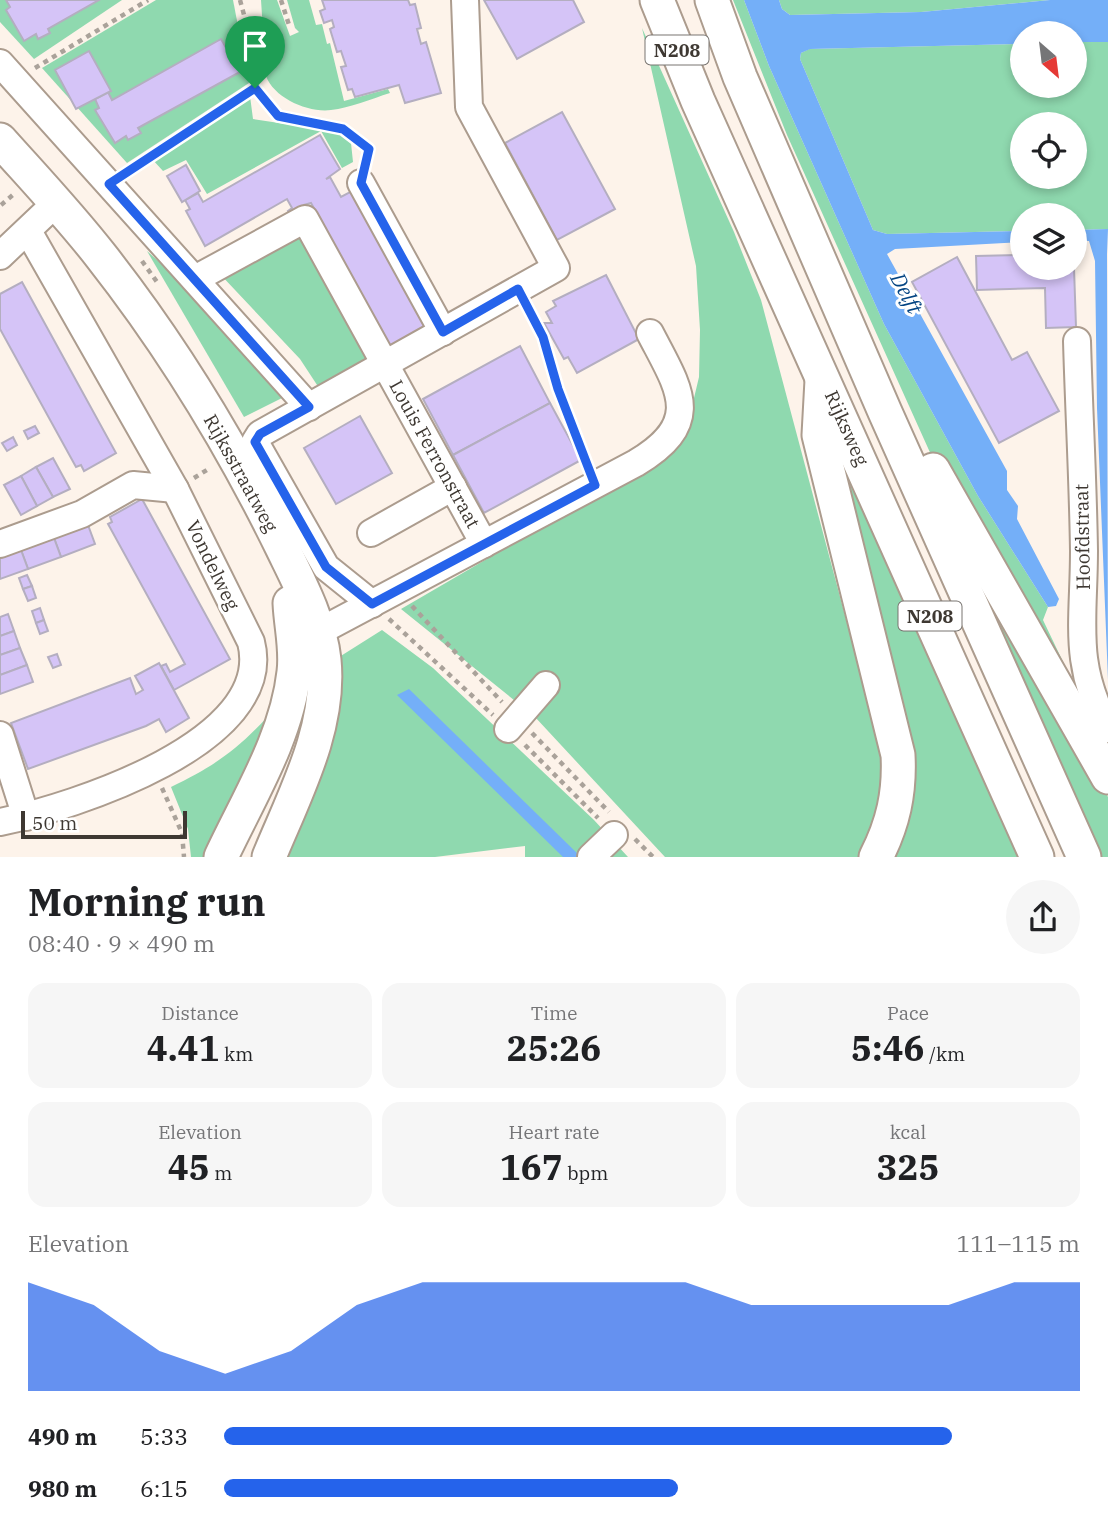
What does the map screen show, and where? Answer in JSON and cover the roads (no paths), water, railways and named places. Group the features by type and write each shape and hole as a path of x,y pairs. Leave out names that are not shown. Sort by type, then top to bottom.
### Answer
{"main road":[{"name":"Rijksweg","path":"657,0 698,101 1037,857"},
{"name":"N208","path":"712,0 740,77 885,412 1084,857"},
{"name":"Rijksstraatweg","path":"0,140 43,216 101,257 169,351 226,443 273,530 325,662 322,715 307,764 269,857"},
{"name":"Rijksstraatweg","path":"0,165 43,216 91,265 157,360 290,603 314,634 309,713 294,757 249,857"},
{"name":"N208","path":"822,374 819,435 898,755 899,782 895,807 876,857"},
{"name":"N208","path":"885,412 921,448 987,569 1108,777"},
{"name":"Rijksstraatweg","path":"221,857 272,749 288,706 295,671 290,603"}],"street":[{"path":"8,71 309,407 556,268 469,107 464,0"},
{"path":"361,183 443,332"},
{"path":"0,256 43,216"},
{"name":"Vondelweg","path":"0,822 26,817 92,794 153,768 200,742 218,728 244,697 253,665 251,642 43,216"},
{"path":"195,279 305,219 386,365"},
{"path":"314,634 595,485 660,447 679,418 678,388 650,333"},
{"name":"Hoofdstraat","path":"1077,341 1084,552 1082,656 1094,703 1108,729"},
{"name":"Louis Ferronstraat","path":"386,365 484,544"},
{"name":"Rijksstraatweg","path":"309,407 260,434 255,442 326,567 372,604"},
{"path":"0,544 82,514 133,485 175,489"},
{"path":"371,533 453,487"},
{"path":"508,729 546,685"},
{"path":"0,735 26,817"},
{"path":"591,857 614,835"}],"water":[{"name":"Delft","path":"744,0 779,0 782,9 790,15 921,12 1050,0 1108,0 1108,42 1087,42 1087,21 1010,21 1010,44 810,49 801,53 800,59 873,230 887,234 1010,231 1010,243 895,249 887,254 1007,471 1007,490 1018,506 1017,519 1059,599 1056,606 1048,607 978,496 884,324 769,66"},
{"path":"1108,229 1108,680 1097,408 1095,261 1087,241 1087,230"},
{"path":"409,689 581,857 563,857 397,695"}]}
